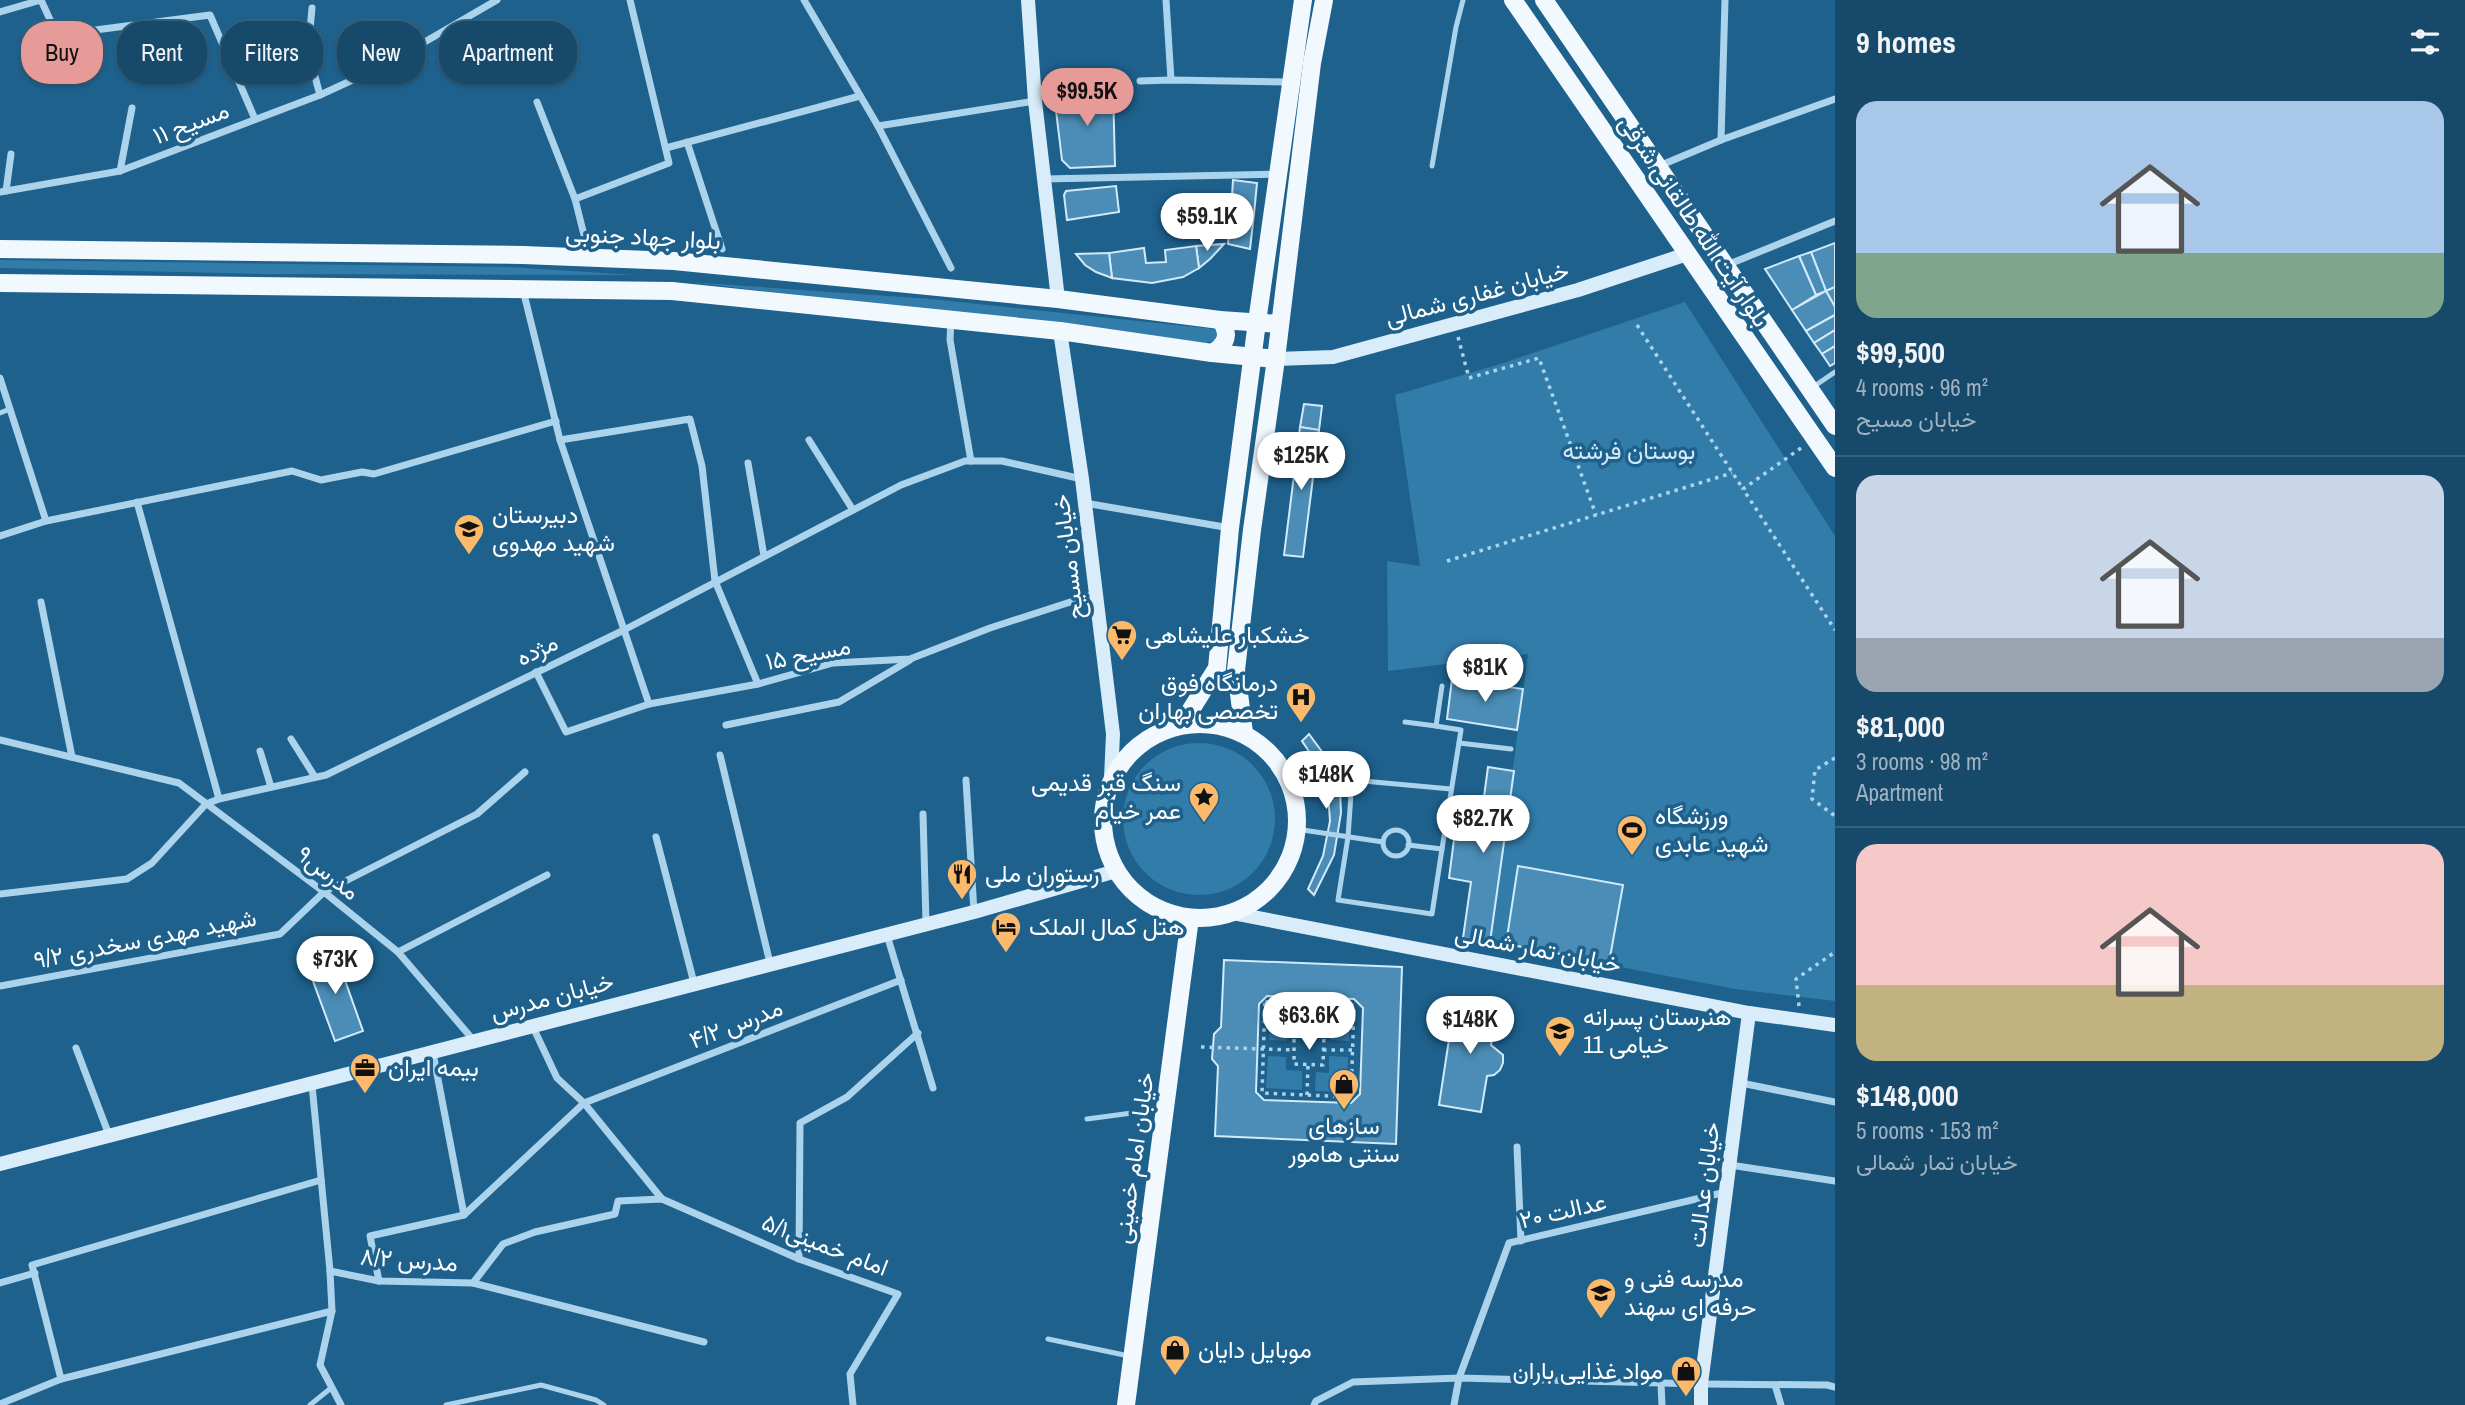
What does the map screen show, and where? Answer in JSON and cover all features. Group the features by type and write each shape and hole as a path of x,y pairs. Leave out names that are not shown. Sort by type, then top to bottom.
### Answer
{"main road":[{"path":"1028,0 1035,101 1058,299"},
{"path":"1182,724 1217,668 1230,528 1303,0"},
{"path":"1244,733 1236,670 1312,63 1324,0"},
{"name":"بلوار آیت الله طالقانی شرقی","path":"1513,0 1835,468"},
{"name":"بلوار آیت الله طالقانی شرقی","path":"1544,0 1835,426"},
{"name":"بلوار جهاد جنوبی","path":"0,249 523,255 674,261 1058,299 1220,320 1280,324"},
{"name":"خیابان غفاری شمالی","path":"1276,359 1333,357 1578,290 1686,254"},
{"path":"672,291 674,261"},
{"path":"0,283 672,291 1060,331 1212,353 1276,359"},
{"path":"1212,353 1222,347 1227,337 1226,328 1220,320"},
{"name":"خیابان مسیح","path":"1060,331 1082,479 1112,734 1111,778"},
{"path":"1182,724 1213,724 1244,733 1270,753 1289,779 1297,811 1296,844 1283,874 1261,898 1232,914 1190,918 1160,911 1135,894 1116,871 1104,841 1102,809 1111,778 1129,753 1145,740 1153,734 1182,724"},
{"name":"خیابان مدرس","path":"1,1161 312,1085 532,1025 974,912 1116,871"},
{"name":"خیابان تمار شمالی","path":"1232,914 1749,1013 1835,1025"},
{"name":"خیابان امام خمینی","path":"1126,1405 1190,918"},
{"name":"خیابان عدالت","path":"1701,1405 1701,1384 1749,1013"}],"street":[{"path":"0,12 41,0 57,35 210,15 256,119"},
{"name":"مسیح ۱۱","path":"425,42 497,0"},
{"path":"575,199 669,163 630,0"},
{"path":"804,0 878,126 951,268"},
{"path":"1166,0 1171,80"},
{"path":"1721,140 1725,0"},
{"path":"312,8 308,51 320,95"},
{"path":"1140,81 1291,82"},
{"name":"مسیح ۱۱","path":"3,192 120,171 344,84"},
{"path":"666,148 860,96"},
{"path":"1658,166 1835,99"},
{"path":"878,126 1035,101"},
{"path":"537,102 575,199 586,243"},
{"path":"120,171 132,108"},
{"path":"687,142 722,250"},
{"path":"3,192 11,154"},
{"path":"1044,178 1279,174"},
{"path":"1727,265 1835,221"},
{"path":"522,288 560,440 649,704"},
{"path":"951,320 950,340 971,461"},
{"path":"0,378 46,521"},
{"path":"560,440 690,419 702,466 715,582 758,684"},
{"path":"0,537 46,521 292,471 321,480 362,472 374,474 556,421"},
{"path":"809,440 853,510"},
{"name":"مژده","path":"206,804 326,775 624,630 901,485 965,461 1002,461 1082,479"},
{"path":"748,463 764,556"},
{"path":"137,502 219,799"},
{"path":"1085,503 1230,528"},
{"name":"مسیح ۱۵","path":"536,672 566,732 649,704 758,684 833,663 910,659 990,628 1095,594"},
{"path":"41,602 72,757"},
{"path":"726,725 839,702 910,659"},
{"path":"291,739 315,778"},
{"path":"0,740 179,783 206,804 152,863 127,879 0,894"},
{"path":"260,751 271,787"},
{"path":"720,755 770,963"},
{"name":"شهید مهدی سخدری ۹/۲","path":"0,986 280,934 324,892 477,814 525,772"},
{"path":"966,780 974,912"},
{"name":"مدرس۹","path":"206,804 324,892 398,952 476,1042"},
{"path":"923,814 926,923"},
{"path":"656,837 694,983"},
{"path":"398,952 547,875"},
{"path":"886,934 933,1088"},
{"name":"مدرس ۴/۲","path":"584,1103 901,980"},
{"path":"532,1025 557,1078 584,1103 662,1199"},
{"path":"799,1259 800,1123 847,1097 918,1033"},
{"path":"76,1048 110,1136"},
{"path":"433,1053 464,1216"},
{"path":"1740,1083 1835,1102"},
{"path":"312,1085 332,1311 320,1365 341,1405"},
{"path":"379,1281 370,1236 464,1216 584,1103"},
{"path":"1517,1147 1521,1241"},
{"path":"1729,1165 1835,1181"},
{"path":"0,1283 34,1269 321,1180"},
{"name":"عدالت ۲۰","path":"1459,1378 1509,1243 1726,1192"},
{"name":"امام خمینی۵/۱","path":"662,1199 799,1259 898,1294 850,1374 853,1405"},
{"name":"مدرس ۸/۲","path":"330,1271 379,1281 473,1283 503,1244 536,1232 615,1214 618,1201 662,1199"},
{"path":"34,1269 61,1379"},
{"path":"473,1283 704,1342"},
{"path":"0,1404 61,1379 332,1311"},
{"path":"1454,1405 1459,1378"},
{"path":"1314,1405 1316,1401 1353,1382 1459,1378 1835,1387"},
{"path":"1661,1383 1662,1405"},
{"path":"1775,1385 1781,1405"}],"lane":[{"path":"1432,166 1463,0"},
{"path":"1810,389 1835,372"},
{"path":"0,413 10,409"},
{"path":"1436,726 1442,687"},
{"path":"1405,722 1461,730 1432,914 1338,900 1348,837 1352,780 1451,789"},
{"path":"1459,743 1511,749"},
{"path":"1296,829 1383,842"},
{"path":"1398,830 1405,835 1408,845 1403,854 1395,856 1385,850 1383,842 1386,834 1398,830"},
{"path":"1408,845 1442,849"},
{"path":"1087,1119 1165,1108"},
{"path":"1048,1339 1132,1357"},
{"path":"446,1405 541,1385 596,1400 604,1405"},
{"path":"310,1405 331,1388"}],"path":[{"path":"1454,323 1469,378 1539,358 1596,515"},
{"path":"1637,326 1835,630"},
{"path":"1743,489 1802,447"},
{"path":"1447,561 1732,473"},
{"path":"1835,758 1815,770 1812,799 1835,816"},
{"path":"1801,1020 1796,979 1835,952"},
{"path":"1265,1002 1354,1005 1351,1097 1262,1093 1263,1048 1265,1002"},
{"path":"1308,1003 1308,1035"},
{"path":"1294,1035 1324,1035 1324,1050 1323,1065 1294,1064 1294,1035"},
{"path":"1202,1046 1294,1050"},
{"path":"1324,1050 1353,1050"},
{"path":"1307,1095 1308,1064"}],"green space":[{"path":"0,260 508,267 636,275 263,274 0,268"},
{"path":"688,282 932,299 1223,330 1216,340 1206,343"},
{"name":"بوستان فرشته","path":"1685,302 1835,536 1835,1001 1735,989 1490,942 1528,654 1388,671 1387,561 1420,566 1395,395 1497,365"},
{"path":"1199,743 1228,749 1253,765 1269,790 1275,819 1269,848 1253,873 1228,889 1199,895 1170,889 1145,873 1129,848 1123,819 1129,790 1145,765 1170,749"},
{"path":"1270,1005 1302,1006 1301,1025 1288,1025 1287,1041 1269,1040"},
{"path":"1315,1008 1350,1009 1349,1041 1330,1040 1331,1028 1314,1027"},
{"path":"1268,1056 1286,1057 1286,1070 1302,1071 1302,1090 1266,1088"},
{"path":"1329,1056 1348,1057 1347,1092 1315,1091 1316,1072 1329,1073"}],"building":[{"path":"1113,88 1115,166 1070,168 1062,160 1054,94"},
{"path":"1233,180 1257,183 1254,214 1231,212"},
{"path":"1116,186 1119,212 1067,220 1064,195 1066,191"},
{"path":"1231,212 1254,214 1250,249 1228,244"},
{"path":"1835,243 1835,287 1826,291 1811,252"},
{"path":"1224,244 1210,259 1199,268 1196,246"},
{"path":"1196,246 1199,268 1183,277 1152,283 1112,278 1109,253 1144,248 1146,263 1166,262 1165,250"},
{"path":"1811,252 1826,291 1816,295 1799,256"},
{"path":"1109,253 1112,278 1085,265 1076,254"},
{"path":"1799,256 1816,295 1792,310 1765,269"},
{"path":"1835,287 1835,307 1826,291"},
{"path":"1826,291 1835,307 1835,315 1806,331 1792,310"},
{"path":"1835,315 1835,330 1814,343 1806,331"},
{"path":"1835,330 1835,346 1822,354 1814,343"},
{"path":"1835,346 1835,363 1830,366 1822,354"},
{"path":"1304,404 1322,406 1319,430 1300,427"},
{"path":"1300,427 1319,430 1303,557 1284,555"},
{"path":"1452,679 1523,689 1517,730 1447,719"},
{"path":"1309,734 1331,764 1340,788 1341,813 1334,855 1314,895 1308,889 1323,856 1330,821 1327,778 1302,741"},
{"path":"1488,767 1514,771 1490,942 1463,938 1471,882 1449,878 1456,824 1480,827"},
{"path":"1518,866 1623,885 1609,963 1506,944"},
{"path":"335,952 363,1031 335,1041 306,962"},
{"path":"1224,960 1402,967 1396,1144 1215,1136 1218,1066 1212,1059 1214,1034 1221,1027","holes":["1267,996 1354,999 1363,1008 1360,1094 1351,1103 1264,1100 1256,1092 1259,1004"]},
{"path":"1455,1000 1497,1007 1491,1045 1503,1055 1503,1063 1494,1075 1487,1076 1481,1112 1439,1105"}],"place":[{"name":"دبیرستان شهید مهدوی","path":"469,556"},
{"name":"خشکبار علیشاهی","path":"1122,662"},
{"name":"درمانگاه فوق تخصصی بهاران","path":"1301,724"},
{"name":"سنگ قبر قدیمی عمر خیام","path":"1204,824"},
{"name":"ورزشگاه شهید عابدی","path":"1632,857"},
{"name":"رستوران ملی","path":"962,901"},
{"name":"هتل کمال الملک","path":"1006,954"},
{"name":"هنرستان پسرانه خیامی 11","path":"1560,1058"},
{"name":"بیمه ایران","path":"365,1095"},
{"name":"سازهای سنتی هامور","path":"1344,1111"},
{"name":"مدرسه فنی و حرفه ای سهند","path":"1601,1320"},
{"name":"موبایل دایان","path":"1175,1377"},
{"name":"مواد غذایی باران","path":"1686,1398"}]}
